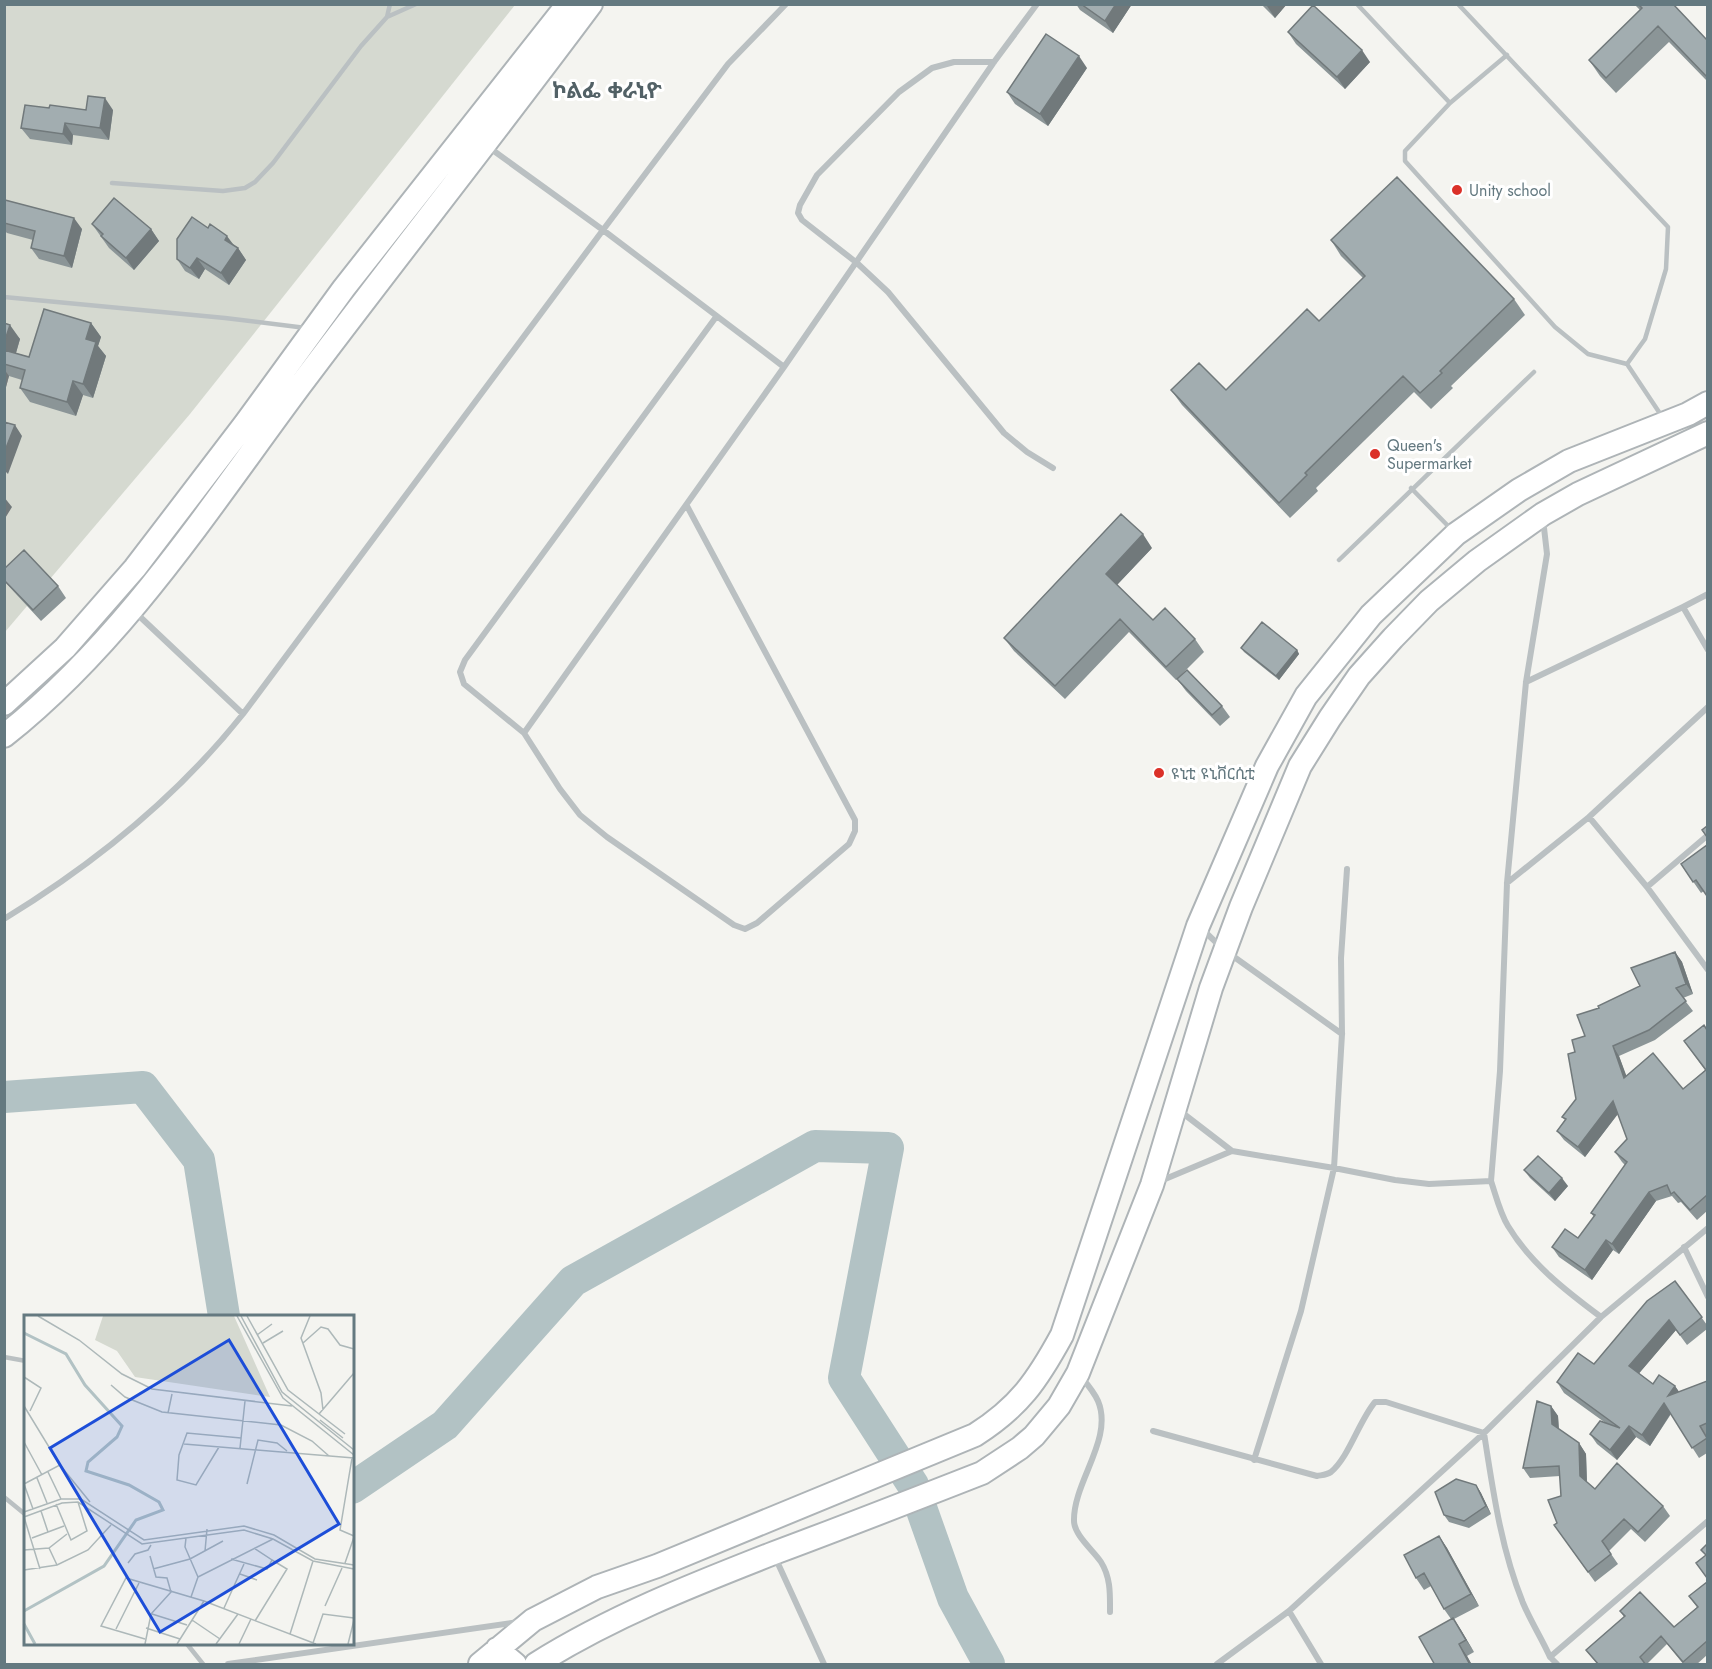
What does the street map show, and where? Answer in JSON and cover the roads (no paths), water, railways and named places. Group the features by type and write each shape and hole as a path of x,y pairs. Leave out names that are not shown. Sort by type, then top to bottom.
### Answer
{"main road":[{"path":"4,704 65,648 135,568 344,288 568,4"},
{"path":"4,736 53,693 133,610 376,285 486,145 591,4"},
{"path":"480,1665 533,1620 597,1587 657,1566 975,1435 1000,1419 1031,1387 1062,1335 1198,926 1267,766 1306,696 1371,615 1456,534 1519,490 1569,461 1688,414 1707,403"},
{"path":"536,1665 568,1644 639,1608 711,1577 982,1473 1034,1436 1059,1406 1078,1373 1152,1185 1211,988 1225,951 1266,845 1300,766 1330,718 1359,676 1429,601 1477,561 1543,514 1578,494 1707,433"},
{"path":"497,1649 515,1665"}],"street":[{"path":"4,919 114,842 180,786 213,752 728,64 786,4"},
{"path":"524,733 687,506 994,62 1037,4"},
{"path":"994,62 954,63 932,68 899,92 818,175 800,205 798,213 802,220 888,292 1004,433 1027,452 1053,468"},
{"path":"467,132 603,230 784,367"},
{"path":"687,506 855,820 855,831 849,844 757,923 745,929 734,925 607,837 580,815 560,789 524,733 464,684 460,672 465,660 716,316"},
{"path":"1543,514 1547,554 1526,682 1507,883 1500,1071 1491,1182 1506,1224 1529,1256 1563,1288 1601,1317"},
{"path":"1526,682 1707,594"},
{"path":"1683,607 1707,650"},
{"path":"133,610 243,714"},
{"path":"1507,883 1589,817 1707,707"},
{"path":"1589,817 1647,887 1707,970"},
{"path":"1647,887 1707,835"},
{"path":"1254,1460 1301,1311 1334,1168 1342,1034 1341,958 1347,868"},
{"path":"1198,926 1225,951 1342,1034"},
{"path":"1176,1108 1232,1151 1418,1183 1491,1182"},
{"path":"1152,1185 1232,1151"},
{"path":"1217,1665 1289,1611 1484,1433 1601,1317 1707,1228"},
{"path":"1684,1247 1707,1298"},
{"path":"1078,1373 1099,1402 1101,1422 1094,1455 1075,1508 1073,1524 1101,1562 1107,1576 1110,1590 1110,1612"},
{"path":"1153,1431 1317,1476 1329,1474 1338,1465 1367,1412 1375,1402 1386,1402 1484,1433"},
{"path":"1484,1433 1495,1505 1506,1550 1523,1604 1557,1665"},
{"path":"1551,1657 1707,1521"},
{"path":"773,1554 824,1665"},
{"path":"1289,1611 1321,1665"},
{"path":"228,1665 533,1620"}],"lane":[{"path":"387,17 390,4"},
{"path":"112,183 223,191 245,188 273,163 361,46 387,17 416,4"},
{"path":"1357,4 1450,103"},
{"path":"1458,4 1668,227 1666,269 1645,339 1627,364"},
{"path":"1507,55 1450,103 1405,151 1405,161 1555,327 1588,354 1627,364 1666,422"},
{"path":"4,297 225,318 314,329"},
{"path":"1339,560 1411,488 1534,372"},
{"path":"1411,488 1456,534"},
{"path":"4,1357 24,1361"},
{"path":"4,1497 24,1513"},
{"path":"188,1645 203,1665"}],"waterway":[{"path":"4,1097 143,1087 199,1160 224,1315"},
{"path":"354,1487 445,1425 573,1281 815,1146 888,1148 844,1378 913,1485 953,1598 989,1664"}],"place":[{"name":"Unity school","path":"1457,190"},
{"name":"Queen's Supermarket","path":"1375,454"},
{"name":"ዩኒቲ ዩኒቨርሲቲ","path":"1159,773"}],"district":[{"name":"ኮልፌ ቀራኒዮ","path":"607,90"}]}
